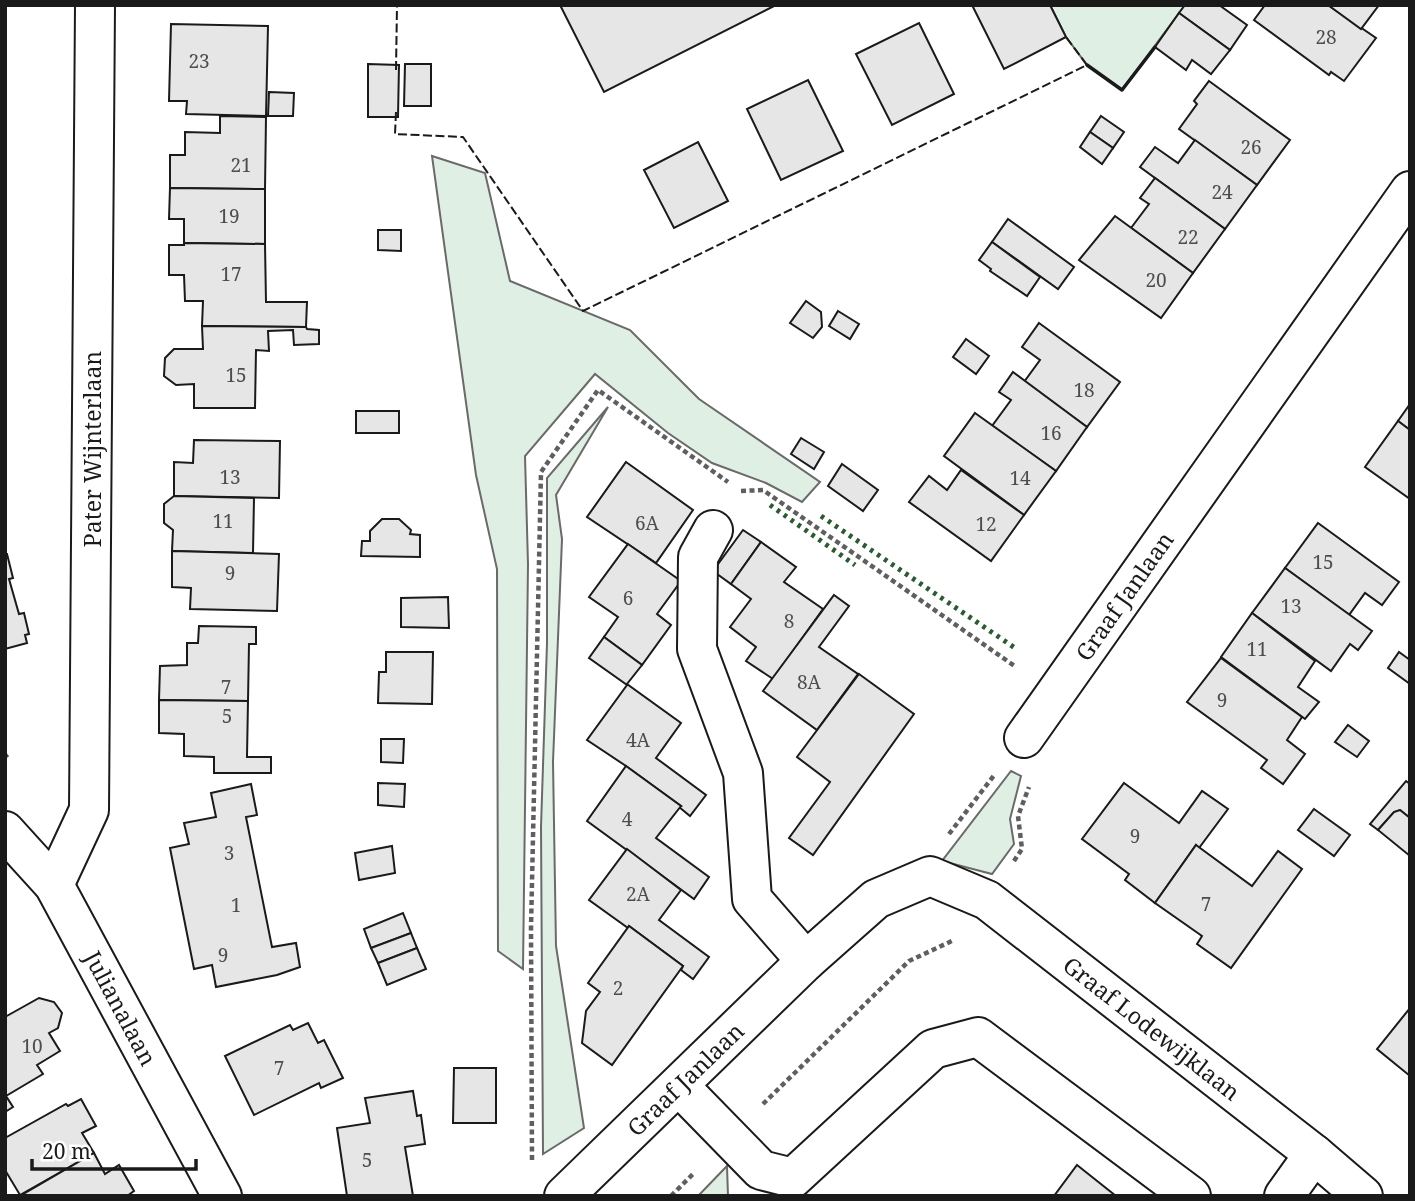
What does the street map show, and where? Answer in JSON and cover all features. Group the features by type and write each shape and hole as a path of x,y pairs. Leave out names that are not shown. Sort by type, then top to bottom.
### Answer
{"street":[{"name":"Pater Wijnterlaan","path":"54,885 89,810 95,5"},
{"name":"Graaf Janlaan","path":"1018,746 1410,191"},
{"path":"713,530 698,556 697,649 743,773 752,899 806,961"},
{"name":"Julianalaan","path":"5,831 54,885 222,1196"},
{"name":"Graaf Janlaan","path":"564,1196 806,961 876,899 930,876"},
{"name":"Graaf Lodewijklaan","path":"930,876 987,900 1314,1154 1363,1196"},
{"path":"679,1086 761,1170 793,1178 933,1049 978,1037 1191,1196"},
{"path":"1284,1196 1314,1154"}],"path":[{"path":"532,1169 531,928 541,472 598,390 741,492 763,490 1055,694"},
{"path":"671,1196 909,961 954,940 987,900 1022,849 1018,816 1035,770 1018,746 938,847 930,876"}],"green space":[{"path":"1050,5 1185,5 1122,90 1087,65 1066,37"},
{"path":"432,156 485,173 510,281 630,330 699,399 820,482 802,502 766,483 712,463 668,433 595,374 525,456 528,564 523,969 498,951 497,569 476,475"},
{"path":"608,407 556,495 562,539 553,762 556,946 584,1128 543,1154 541,827 547,643 547,478"},
{"path":"1011,771 1021,776 1010,819 1014,844 992,874 942,861"},
{"path":"727,1166 728,1196 698,1196"}],"building":[{"path":"560,5 776,5 604,92"},
{"path":"972,5 1050,5 1066,37 1004,69"},
{"path":"1185,5 1219,5 1247,25 1230,50 1179,13"},
{"path":"1265,5 1328,5 1376,38 1344,81 1331,72 1329,75 1254,20"},
{"path":"1328,5 1379,5 1361,29"},
{"path":"1179,13 1230,50 1211,74 1192,60 1186,70 1155,47"},
{"path":"919,23 954,94 892,125 856,54"},
{"path":"171,24 268,26 266,116 186,114 187,101 169,101"},
{"path":"368,64 399,65 398,117 368,117"},
{"path":"405,64 431,64 431,106 404,106"},
{"path":"808,80 843,151 781,180 747,109"},
{"path":"1209,81 1290,140 1257,185 1179,129 1197,104 1194,101"},
{"path":"269,92 294,93 293,116 268,116"},
{"path":"220,116 266,117 265,189 170,188 170,155 185,155 185,132 220,133"},
{"path":"1101,116 1124,132 1113,148 1090,132"},
{"path":"1090,132 1113,148 1102,164 1080,147"},
{"path":"1195,140 1257,185 1225,229 1140,167 1155,147 1178,163"},
{"path":"698,142 728,201 674,228 644,170"},
{"path":"1155,178 1225,229 1193,273 1131,228 1149,204 1140,198"},
{"path":"170,188 265,189 265,244 184,243 184,219 169,219"},
{"path":"1115,216 1193,273 1161,318 1079,260"},
{"path":"1008,219 1074,267 1058,289 992,242"},
{"path":"378,230 401,230 401,251 378,250"},
{"path":"992,242 1040,277 1027,296 990,271 991,269 979,260"},
{"path":"265,244 266,302 307,302 306,327 202,326 203,301 185,301 184,275 169,275 169,245"},
{"path":"806,301 821,312 822,327 813,338 790,323"},
{"path":"838,311 859,324 850,339 829,326"},
{"path":"1039,323 1120,382 1087,427 1024,382 1040,360 1022,347"},
{"path":"202,326 306,327 319,330 319,344 294,345 293,330 268,331 269,351 256,350 255,408 194,408 194,384 176,385 164,376 165,358 174,349 203,349"},
{"path":"966,339 989,356 976,374 953,357"},
{"path":"1013,372 1087,427 1056,471 992,426 1011,400 999,392"},
{"path":"1410,404 1410,430 1398,421"},
{"path":"356,411 399,411 399,433 356,433"},
{"path":"975,413 1056,471 1024,515 944,456"},
{"path":"1398,421 1410,430 1410,499 1365,467"},
{"path":"801,438 824,452 814,469 791,454"},
{"path":"194,440 280,441 279,498 174,496 174,462 193,463"},
{"path":"626,462 693,510 656,563 587,517"},
{"path":"842,464 878,490 863,511 828,486"},
{"path":"961,470 1024,515 991,561 909,502 929,476 947,490"},
{"path":"174,496 254,498 253,553 172,551 173,530 164,523 164,504"},
{"path":"382,519 399,519 411,530 410,534 420,535 420,557 361,556 362,541 370,541 370,531"},
{"path":"1318,523 1399,582 1382,605 1365,593 1349,615 1285,568"},
{"path":"743,530 761,542 731,584 713,571"},
{"path":"761,542 796,567 784,582 823,609 773,679 746,661 756,647 730,627 751,599 731,584"},
{"path":"628,544 681,581 657,614 671,625 642,665 604,637 618,617 589,597"},
{"path":"172,551 279,554 277,611 190,609 191,588 172,587"},
{"path":"5,554 13,578 9,579 19,614 24,613 29,634 25,635 27,643 5,649"},
{"path":"1285,568 1372,631 1358,650 1350,644 1331,671 1252,613"},
{"path":"834,595 849,606 819,647 858,674 817,730 763,691"},
{"path":"448,597 449,628 401,627 401,598"},
{"path":"1252,613 1315,661 1298,687 1319,702 1305,719 1221,657"},
{"path":"199,626 256,627 256,644 249,644 248,701 159,700 160,666 187,665 187,643 198,643"},
{"path":"604,637 642,665 627,684 681,723 656,758 706,795 690,816 679,807 681,806 587,740 627,685 589,658"},
{"path":"386,652 433,652 432,704 378,703 379,672 386,672"},
{"path":"1399,652 1410,660 1410,684 1388,668"},
{"path":"1221,658 1302,717 1287,740 1305,754 1283,784 1261,768 1267,760 1187,702"},
{"path":"859,674 914,714 813,855 789,838 830,782 797,757"},
{"path":"159,700 248,701 247,757 271,757 271,773 214,773 214,757 184,756 184,734 159,733"},
{"path":"1348,725 1369,741 1357,757 1335,742"},
{"path":"381,739 404,739 403,763 381,762"},
{"path":"626,766 681,806 656,838 709,877 694,899 587,821"},
{"path":"1406,781 1410,784 1410,818 1400,810 1394,812 1378,830 1370,824"},
{"path":"378,783 405,784 404,807 378,805"},
{"path":"1124,783 1179,823 1202,791 1228,809 1199,848 1196,845 1155,903 1125,880 1129,874 1082,839"},
{"path":"251,784 257,815 246,817 272,947 296,943 300,967 277,975 216,987 212,965 194,969 170,848 189,844 184,823 216,817 211,793"},
{"path":"1314,809 1350,835 1334,856 1298,830"},
{"path":"1400,810 1410,818 1410,856 1378,830 1394,812"},
{"path":"1196,845 1252,886 1278,851 1302,869 1231,968 1197,944 1202,936 1155,903"},
{"path":"392,846 395,873 359,880 355,853"},
{"path":"627,849 681,890 659,920 709,957 693,979 681,970 683,966 589,900"},
{"path":"403,913 411,933 371,948 364,929"},
{"path":"629,926 683,966 612,1065 582,1043 586,1011 600,992 588,983"},
{"path":"411,933 417,948 378,963 371,948"},
{"path":"417,948 426,969 387,985 378,963"},
{"path":"39,998 54,1002 62,1013 58,1028 49,1033 60,1051 37,1065 43,1074 6,1096 13,1107 5,1112 5,1017"},
{"path":"1410,1008 1410,1076 1377,1049"},
{"path":"308,1023 318,1043 324,1040 343,1078 321,1088 319,1083 254,1115 225,1056 290,1025 293,1030"},
{"path":"454,1068 496,1068 496,1123 453,1123"},
{"path":"413,1091 417,1116 421,1115 425,1144 405,1147 413,1196 347,1196 337,1128 370,1123 365,1098"},
{"path":"81,1099 96,1126 82,1133 94,1153 20,1195 5,1170 5,1138 66,1104 68,1106"},
{"path":"94,1153 105,1174 119,1165 134,1191 127,1196 20,1196"},
{"path":"1077,1165 1116,1196 1054,1196"}],"hedge":[{"path":"770,505 855,565"},
{"path":"821,516 1015,648"},
{"path":"5,755 8,759"}],"fence":[{"path":"396,70 397,5"},
{"path":"396,112 395,134 463,137 583,311 1087,65 1066,37"}],"wall":[{"path":"1087,65 1122,90 1155,47"}]}
